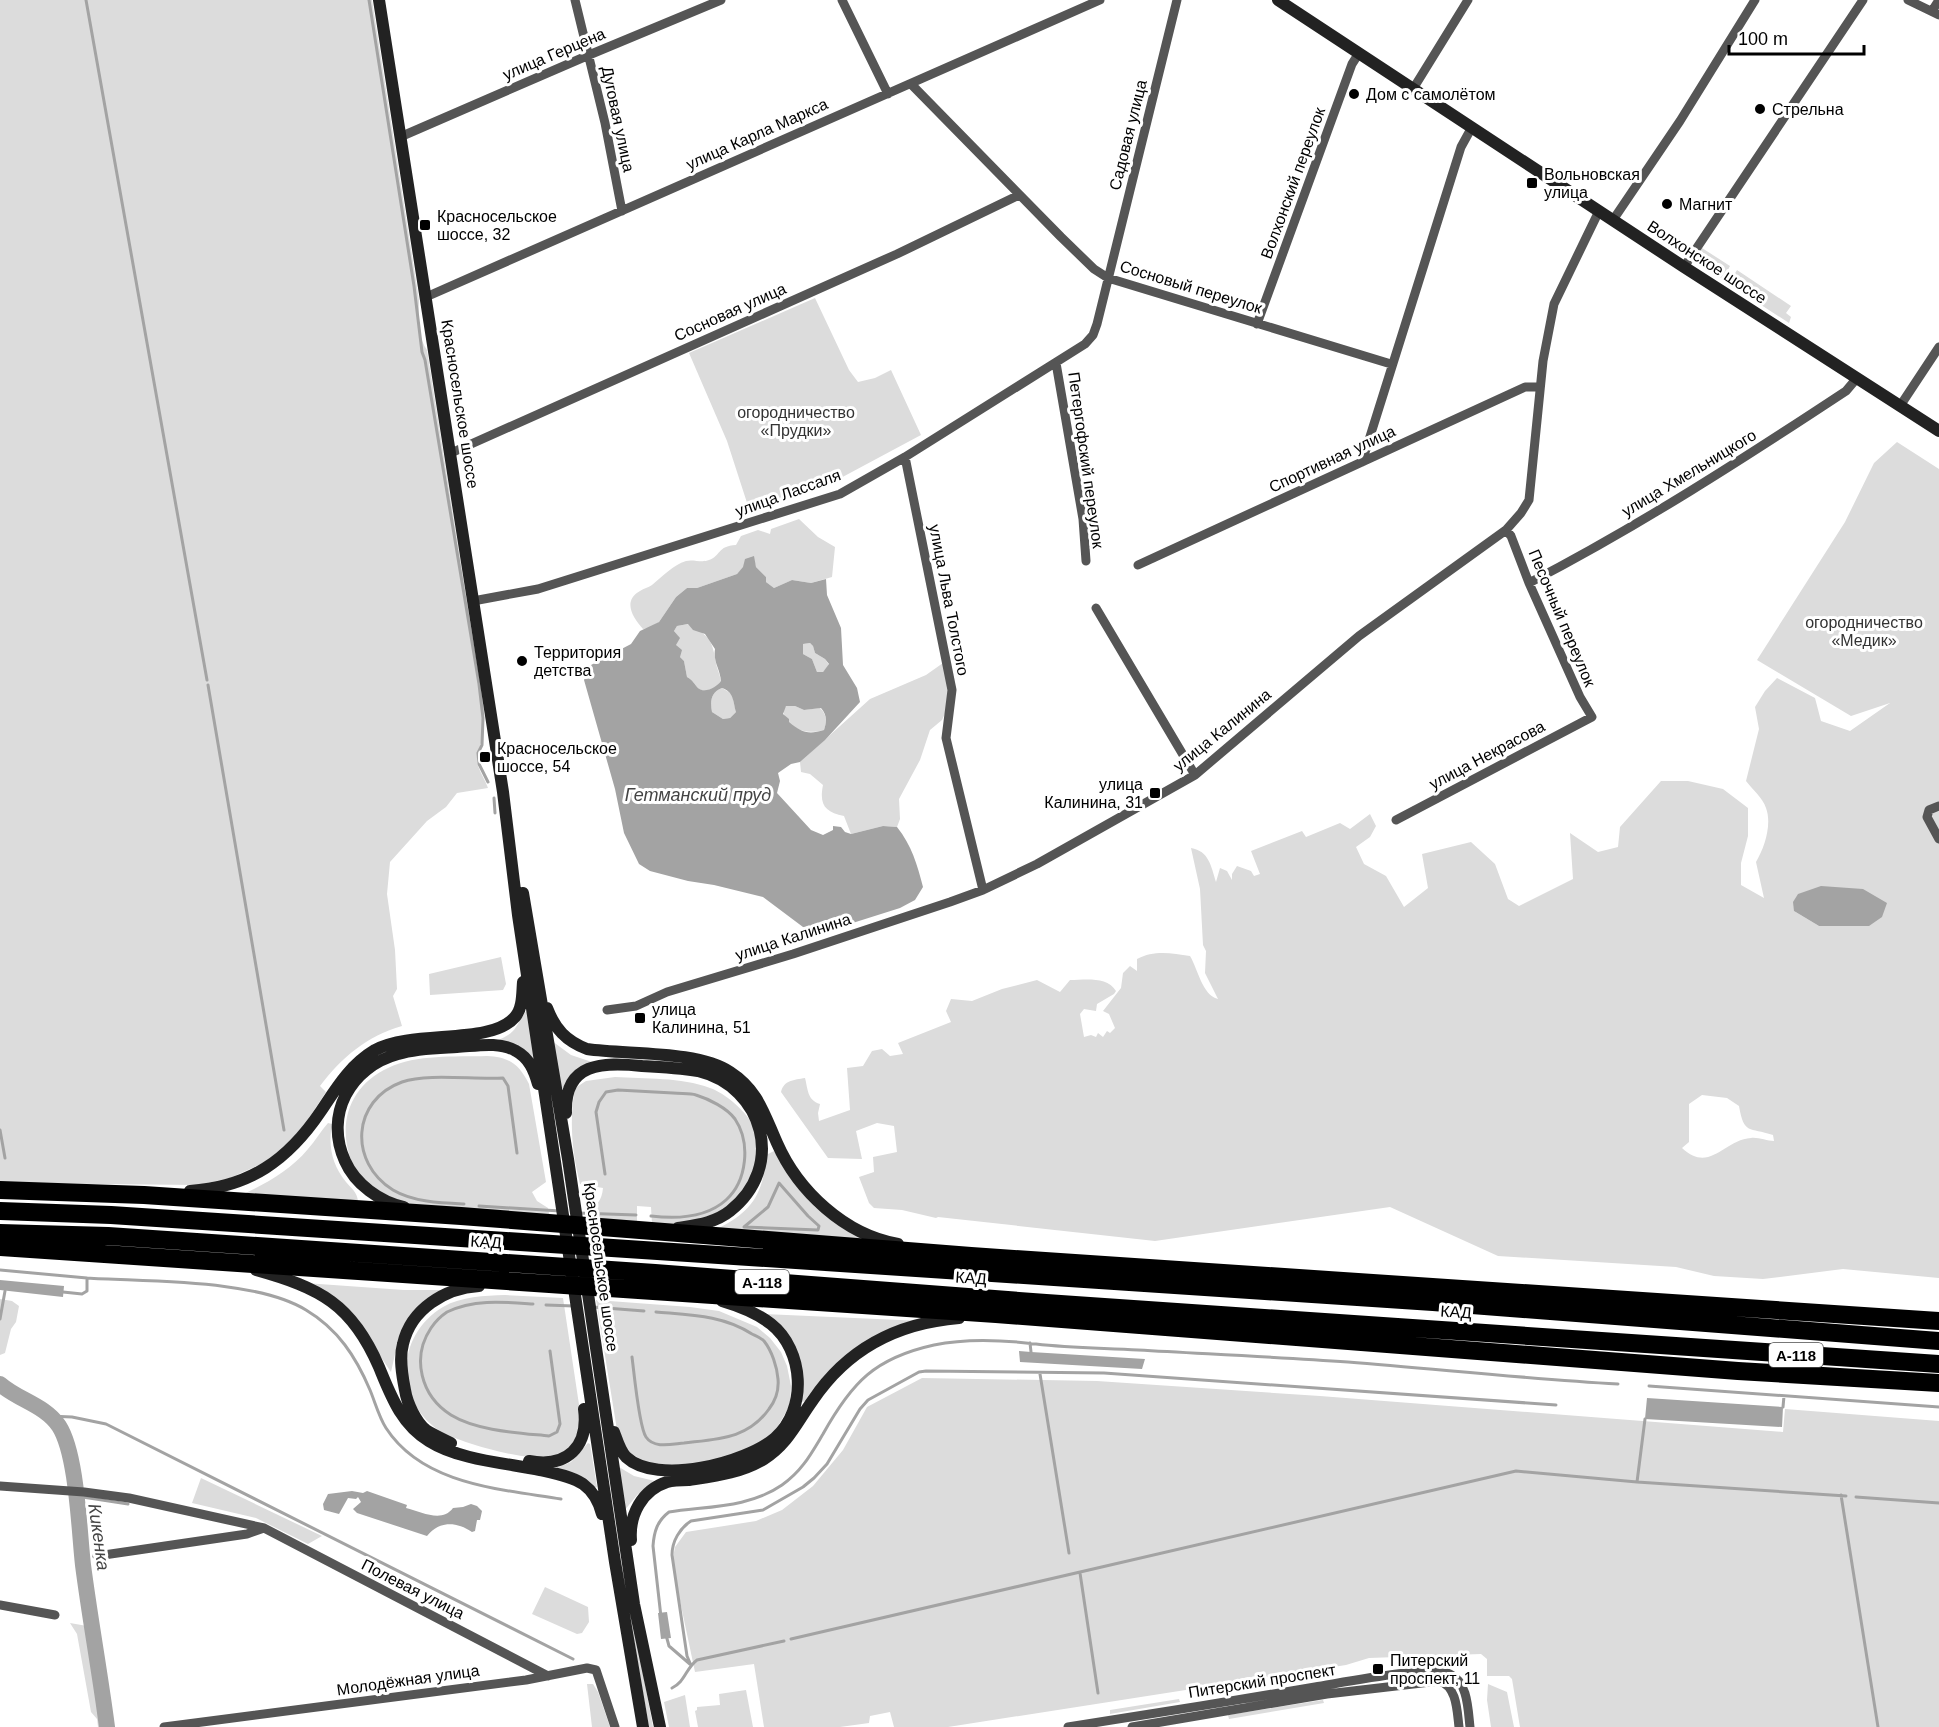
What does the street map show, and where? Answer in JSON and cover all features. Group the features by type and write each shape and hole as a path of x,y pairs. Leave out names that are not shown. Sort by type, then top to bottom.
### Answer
{"highway":[{"path":"0,1190 144,1195 462,1216 970,1256 1939,1322"},
{"name":"КАД","path":"0,1211 111,1215 1433,1302 1939,1341"},
{"name":"КАД","path":"0,1233 108,1236 1939,1364"},
{"path":"0,1247 996,1314 1738,1371 1939,1383"},
{"path":"1250,1274 1433,1302"},
{"path":"1653,1345 1812,1374"}],"main road":[{"name":"Красносельское шоссе","path":"378,0 451,453 615,1562 643,1727"},
{"name":"Волхонское шоссе","path":"1278,0 1684,267 1939,431"},
{"name":"Красносельское шоссе","path":"506,813 540,992 572,1182 634,1604 660,1727"},
{"path":"144,1195 207,1190 241,1181 261,1172 305,1133 345,1074 359,1060 378,1049 403,1040 490,1033 504,1027 516,1016 522,1000 518,915"},
{"path":"540,992 552,1020 562,1035 574,1044 587,1049 610,1052 693,1059 730,1071 745,1083 756,1097 780,1150 807,1191 840,1220 890,1243 970,1256"},
{"path":"462,1216 396,1206 369,1191 355,1179 342,1155 337,1135 341,1105 348,1090 360,1076 373,1065 397,1054 417,1050 495,1045 513,1049 524,1056 533,1068 550,1125"},
{"path":"568,1159 566,1102 576,1077 589,1068 607,1063 683,1069 711,1074 733,1087 741,1094 754,1113 761,1136 763,1155 751,1188 729,1212 712,1221 662,1231"},
{"path":"219,1261 303,1285 326,1297 348,1315 361,1332 403,1418 430,1442 472,1457 553,1473 583,1485 598,1501 615,1562"},
{"path":"542,1283 464,1287 429,1304 414,1320 403,1343 401,1367 403,1382 406,1397 414,1413 425,1429 460,1447 540,1463 558,1461 569,1456 577,1447 586,1423 583,1397 583,1348"},
{"path":"598,1360 614,1431 622,1451 632,1461 655,1470 685,1469 720,1464 763,1447 777,1436 793,1410 797,1397 796,1363 786,1339 772,1324 749,1311 700,1295"},
{"path":"640,1627 630,1534 637,1506 645,1496 666,1482 724,1474 745,1468 772,1454 796,1428 822,1387 855,1354 874,1340 926,1323 996,1314"}],"street":[{"name":"Дуговая улица","path":"575,0 605,123 622,211"},
{"name":"улица Герцена","path":"400,137 721,0"},
{"path":"842,0 888,94"},
{"name":"улица Карла Маркса","path":"426,297 517,259 1100,0"},
{"name":"Садовая улица","path":"1108,278 1177,0"},
{"path":"1413,89 1468,0"},
{"path":"1613,220 1680,121 1755,0"},
{"path":"1684,267 1863,0"},
{"path":"1908,0 1935,13 1939,0"},
{"name":"Волхонский переулок","path":"1257,324 1352,64 1359,53"},
{"name":"Сосновый переулок","path":"911,84 1094,269 1108,278 1391,364"},
{"path":"1362,462 1461,147 1472,127"},
{"name":"Сосновая улица","path":"451,453 867,267 1019,195"},
{"name":"улица Калинина","path":"607,1010 636,1006 667,992 804,950 983,890 1037,864 1195,775 1359,636 1506,530 1529,500 1543,361 1554,304 1599,211"},
{"name":"улица Лассаля","path":"473,601 538,589 840,494 905,457 1084,344 1093,335 1108,278"},
{"path":"1900,406 1939,347"},
{"name":"Петергофский переулок","path":"1056,363 1083,519 1086,561"},
{"name":"улица Хмельницкого","path":"1529,583 1587,552 1739,462 1846,391 1857,378"},
{"name":"Спортивная улица","path":"1138,565 1525,387 1540,387"},
{"name":"улица Льва Толстого","path":"905,457 952,690 946,738 983,890"},
{"name":"Песочный переулок","path":"1506,530 1511,536 1529,583 1580,698 1592,717"},
{"path":"1096,608 1195,775"},
{"name":"улица Некрасова","path":"1396,820 1592,717"},
{"path":"1939,806 1929,810 1927,817 1939,839"},
{"name":"Полевая улица","path":"0,1486 84,1492 129,1498 264,1528 548,1676"},
{"path":"97,1556 247,1534 264,1528"},
{"path":"0,1605 55,1615"},
{"name":"Молодёжная улица","path":"164,1727 548,1676 588,1668 596,1670 615,1727"},
{"name":"Питерский проспект","path":"1068,1727 1401,1674 1438,1671 1450,1674 1460,1682 1467,1704 1470,1727"},
{"name":"Питерский проспект","path":"1132,1727 1337,1693 1432,1681 1444,1682 1449,1686 1459,1727"}],"green space":[{"path":"0,0 372,0 419,300 420,332 427,350 484,710 477,760 488,788 457,793 446,807 427,821 390,862 387,894 395,950 397,989 393,996 402,1026 366,1042 337,1066 320,1086 326,1092 307,1121 285,1147 263,1163 230,1178 198,1185 0,1183"},
{"path":"1702,248 1730,266 1723,279 1695,262"},
{"path":"1737,270 1791,306 1786,313 1791,317 1789,323 1729,284 1733,278 1737,280 1738,277 1734,275"},
{"name":"огородничество «Прудки»","path":"815,298 849,370 858,382 875,378 891,370 921,435 822,488 750,512 727,441 689,353"},
{"name":"огородничество «Медик»","path":"1897,442 1939,469 1939,1278 1843,1269 1763,1279 1714,1276 1676,1267 1498,1256 1390,1207 1155,1241 936,1218 902,1210 874,1208 869,1203 859,1177 874,1172 873,1157 897,1152 894,1126 877,1123 856,1131 862,1159 828,1158 781,1092 787,1083 805,1078 810,1097 820,1104 819,1121 850,1110 847,1068 863,1066 872,1051 882,1049 890,1056 903,1054 898,1043 951,1022 946,1011 951,999 972,1001 1002,989 1037,980 1060,992 1070,980 1095,980 1112,986 1116,991 1097,1004 1096,1011 1084,1009 1080,1014 1084,1037 1091,1035 1096,1037 1098,1033 1103,1037 1107,1031 1110,1033 1115,1028 1109,1014 1103,1011 1121,988 1123,973 1130,966 1137,971 1137,959 1150,954 1169,953 1190,956 1204,987 1218,999 1205,973 1206,951 1203,945 1200,889 1191,848 1206,856 1216,882 1220,868 1227,871 1232,880 1232,874 1237,866 1251,871 1254,876 1260,874 1251,851 1302,831 1306,837 1340,823 1350,829 1370,814 1376,826 1370,837 1356,847 1364,864 1386,876 1404,907 1428,888 1422,854 1471,842 1495,864 1508,899 1519,906 1573,879 1570,833 1598,852 1618,847 1620,827 1661,781 1688,781 1723,789 1748,808 1748,836 1741,863 1741,885 1764,898 1756,862 1767,835 1768,814 1762,801 1746,781 1759,729 1755,707 1765,691 1777,678 1815,698 1821,721 1850,731 1890,703 1851,716 1757,660 1845,522 1874,463","holes":["1794,911 1869,926 1819,926","1702,1095 1727,1098 1739,1106 1746,1126 1773,1135 1774,1141 1751,1138 1732,1144 1709,1157 1701,1158 1692,1155 1682,1148 1689,1142 1689,1104"]},
{"path":"799,519 818,537 835,547 832,577 811,583 792,580 774,588 766,582 766,577 756,567 753,557 737,574 697,588 687,588 676,597 659,622 650,628 643,629 633,615 630,605 635,595 677,565 689,561 709,560 725,547 736,545 741,536 758,530 770,534 771,529"},
{"path":"689,624 705,635 713,648 721,682 711,690 701,690 687,677 684,661 676,645 678,636 674,631 677,626"},
{"path":"810,643 815,653 825,659 829,665 823,672 817,672 812,659 803,654 803,644"},
{"path":"943,663 948,681 949,705 942,720 930,730 920,760 899,799 900,819 897,827 883,826 851,834 844,816 828,810 823,803 823,785 810,774 801,772 800,762 870,699 926,675"},
{"path":"722,688 732,694 736,712 730,718 723,719 712,712 712,697"},
{"path":"786,706 795,706 804,710 820,708 826,718 824,730 811,732 793,726 785,716 783,709"},
{"path":"501,957 506,984 503,990 430,995 429,974"},
{"path":"528,1010 535,1063 498,1040 512,1032"},
{"path":"552,1041 571,1055 592,1062 568,1079 560,1093"},
{"path":"487,1056 501,1058 512,1063 521,1071 529,1084 546,1182 532,1192 537,1201 548,1208 550,1219 458,1211 403,1203 385,1196 360,1178 353,1168 346,1132 350,1106 365,1084 388,1068 411,1060"},
{"path":"615,1077 663,1079 699,1084 722,1094 741,1109 754,1127 758,1149 753,1172 735,1202 711,1217 680,1224 652,1224 651,1207 637,1206 637,1223 586,1220 585,1210 598,1202 603,1188 580,1184 572,1136 575,1088 586,1081"},
{"path":"328,1123 332,1124 331,1148 334,1162 358,1201 232,1199 263,1184 292,1165"},
{"path":"774,1151 800,1191 815,1207 864,1240 710,1232 732,1221 751,1204 761,1186 768,1154"},
{"path":"305,1283 404,1290 442,1290 395,1354 391,1372 370,1341"},
{"path":"505,1295 563,1298 581,1418 577,1438 564,1454 530,1457 469,1443 433,1426 420,1412 412,1397 407,1381 406,1364 417,1332 428,1318 450,1303 473,1297"},
{"path":"0,1299 12,1301 19,1306 5,1353 0,1355"},
{"path":"596,1300 719,1311 757,1327 781,1352 787,1366 791,1386 790,1405 774,1433 744,1454 697,1464 650,1465 627,1451 617,1430"},
{"path":"764,1314 922,1321 871,1339 806,1401 802,1402 800,1377"},
{"path":"922,1378 1097,1381 1783,1432 1785,1409 1939,1421 1939,1727 1520,1727 1512,1679 1509,1676 1487,1676 1487,1659 1481,1654 1369,1658 1346,1665 948,1727 894,1727 890,1712 870,1716 869,1723 840,1727 764,1727 754,1664 695,1672 672,1563 675,1547 686,1532 756,1521 782,1510 813,1486 843,1450 867,1407"},
{"path":"588,1443 597,1487 594,1488 556,1468 571,1462"},
{"path":"619,1467 634,1476 659,1482 638,1494 624,1511"},
{"path":"201,1478 322,1536 308,1544 256,1518 192,1503"},
{"path":"73,1500 78,1501 80,1505 86,1568 108,1727 98,1727 97,1719 91,1712 77,1634 70,1623 87,1626 96,1672"},
{"path":"624,1571 653,1727 649,1727 622,1572"},
{"path":"545,1587 588,1607 589,1622 582,1633 577,1634 532,1614"},
{"path":"587,1684 593,1684 598,1692 610,1727 592,1727"},
{"path":"1488,1684 1507,1692 1514,1727 1491,1727 1487,1700"},
{"path":"746,1690 753,1727 698,1727 695,1711 697,1707 720,1705 719,1694"},
{"path":"685,1695 690,1727 669,1727 664,1702"},
{"path":"1179,1699 1180,1702 1110,1714 1110,1710"},
{"path":"1323,1700 1324,1703 1229,1719 1228,1715"}],"water":[{"name":"Гетманский пруд","path":"754,556 756,567 766,577 766,582 774,588 792,580 811,583 826,579 827,595 841,628 843,665 857,688 860,702 825,740 800,762 791,764 778,773 780,781 777,793 811,830 823,835 833,830 833,826 841,827 845,832 851,834 883,826 897,827 907,841 923,887 915,900 900,908 821,933 803,927 763,897 650,871 639,864 624,833 615,789 584,680 591,665 631,644 640,631 659,622 676,597 687,588 697,588 737,574 743,567 745,559","holes":["688,624 693,630 705,634 715,649 721,681 714,687 701,690 687,677 684,661 680,657 682,650 676,645 680,638 674,631 677,626","810,643 815,653 829,664 823,672 817,672 812,659 803,654 803,644","722,688 732,697 736,712 730,718 723,719 712,712 712,697","786,706 795,706 804,710 821,708 826,724 824,730 809,732 789,722 783,714"]},
{"path":"1821,886 1863,889 1887,903 1882,917 1869,926 1819,926 1794,911 1793,902 1798,894"},
{"path":"0,1280 64,1286 63,1297 0,1290"},
{"path":"1019,1351 1145,1359 1142,1369 1020,1362"},
{"path":"1647,1398 1783,1407 1782,1427 1645,1419"},
{"path":"352,1491 363,1493 367,1491 407,1505 406,1508 431,1515 443,1515 453,1508 471,1504 482,1511 475,1531 448,1524 442,1525 427,1536 357,1513 353,1509 361,1502 358,1497 348,1498 339,1514 324,1510 323,1504 328,1494"},
{"path":"667,1612 671,1638 661,1639 658,1613"}],"waterway":[{"path":"86,0 207,680"},
{"path":"369,0 414,286 422,352 479,684 483,718 482,745 478,753 479,764 488,782"},
{"path":"208,685 284,1130"},
{"path":"494,798 495,813"},
{"path":"464,1204 427,1201 401,1194 378,1178 368,1164 363,1148 362,1132 365,1117 373,1103 385,1091 413,1079 503,1078 508,1086 517,1153"},
{"path":"605,1174 596,1112 606,1092 618,1090 694,1094 717,1104 732,1115 740,1129 745,1150 739,1183 733,1192 718,1206 700,1214 680,1217 651,1216"},
{"path":"0,1130 5,1158"},
{"path":"779,1183 819,1226 818,1230 744,1227 768,1207 779,1183"},
{"path":"479,1206 560,1211"},
{"path":"578,1213 636,1215"},
{"path":"0,1270 87,1278 87,1291 82,1294 63,1292"},
{"path":"87,1278 231,1287 285,1300 306,1310 337,1335 359,1366 386,1428 402,1447 420,1462 464,1481 513,1492 561,1499"},
{"path":"0,1319 5,1291"},
{"path":"533,1304 478,1303 447,1312 436,1321 425,1340 421,1352 422,1376 432,1398 451,1415 461,1420 499,1430 549,1436 557,1432 560,1424 550,1351"},
{"path":"546,1305 574,1306"},
{"path":"593,1307 644,1311"},
{"path":"632,1357 643,1431 649,1441 654,1443 669,1445 731,1436 742,1432 761,1419 774,1402 778,1387 777,1374 772,1354 763,1340 718,1319 656,1312"},
{"path":"661,1617 653,1546 657,1527 665,1515 669,1512 742,1502 769,1493 782,1485 806,1462 855,1386 881,1365 913,1350 959,1341 998,1341 1348,1362 1618,1384"},
{"path":"1030,1343 1031,1352"},
{"path":"690,1663 687,1656 672,1555 673,1545 680,1531 691,1521 763,1510 803,1487 827,1464 860,1409 868,1400 919,1372 1104,1373 1556,1405"},
{"path":"1040,1374 1069,1553"},
{"name":"Кикенка","path":"0,1384 53,1419 59,1426 70,1455 83,1565 107,1727"},
{"path":"1649,1386 1939,1407"},
{"path":"1783,1407 1784,1396"},
{"path":"49,1416 72,1417 106,1424 573,1659"},
{"path":"1637,1482 1645,1419"},
{"path":"791,1639 1516,1471 1637,1482 1846,1496"},
{"path":"1841,1495 1878,1727"},
{"path":"76,1496 128,1504"},
{"path":"1856,1497 1939,1503"},
{"path":"1080,1573 1098,1693"},
{"path":"666,1635 669,1646 691,1665"},
{"path":"672,1688 680,1682 697,1660 784,1641"}],"place":[{"name":"Дом с самолётом","path":"1354,94"},
{"name":"Стрельна","path":"1760,109"},
{"name":"Вольновская улица","path":"1532,183"},
{"name":"Магнит","path":"1667,204"},
{"name":"Красносельское шоссе, 32","path":"425,225"},
{"name":"Территория детства","path":"522,661"},
{"name":"Красносельское шоссе, 54","path":"485,757"},
{"name":"улица Калинина, 31","path":"1155,793"},
{"name":"улица Калинина, 51","path":"640,1018"},
{"name":"Питерский проспект, 11","path":"1378,1669"}]}
